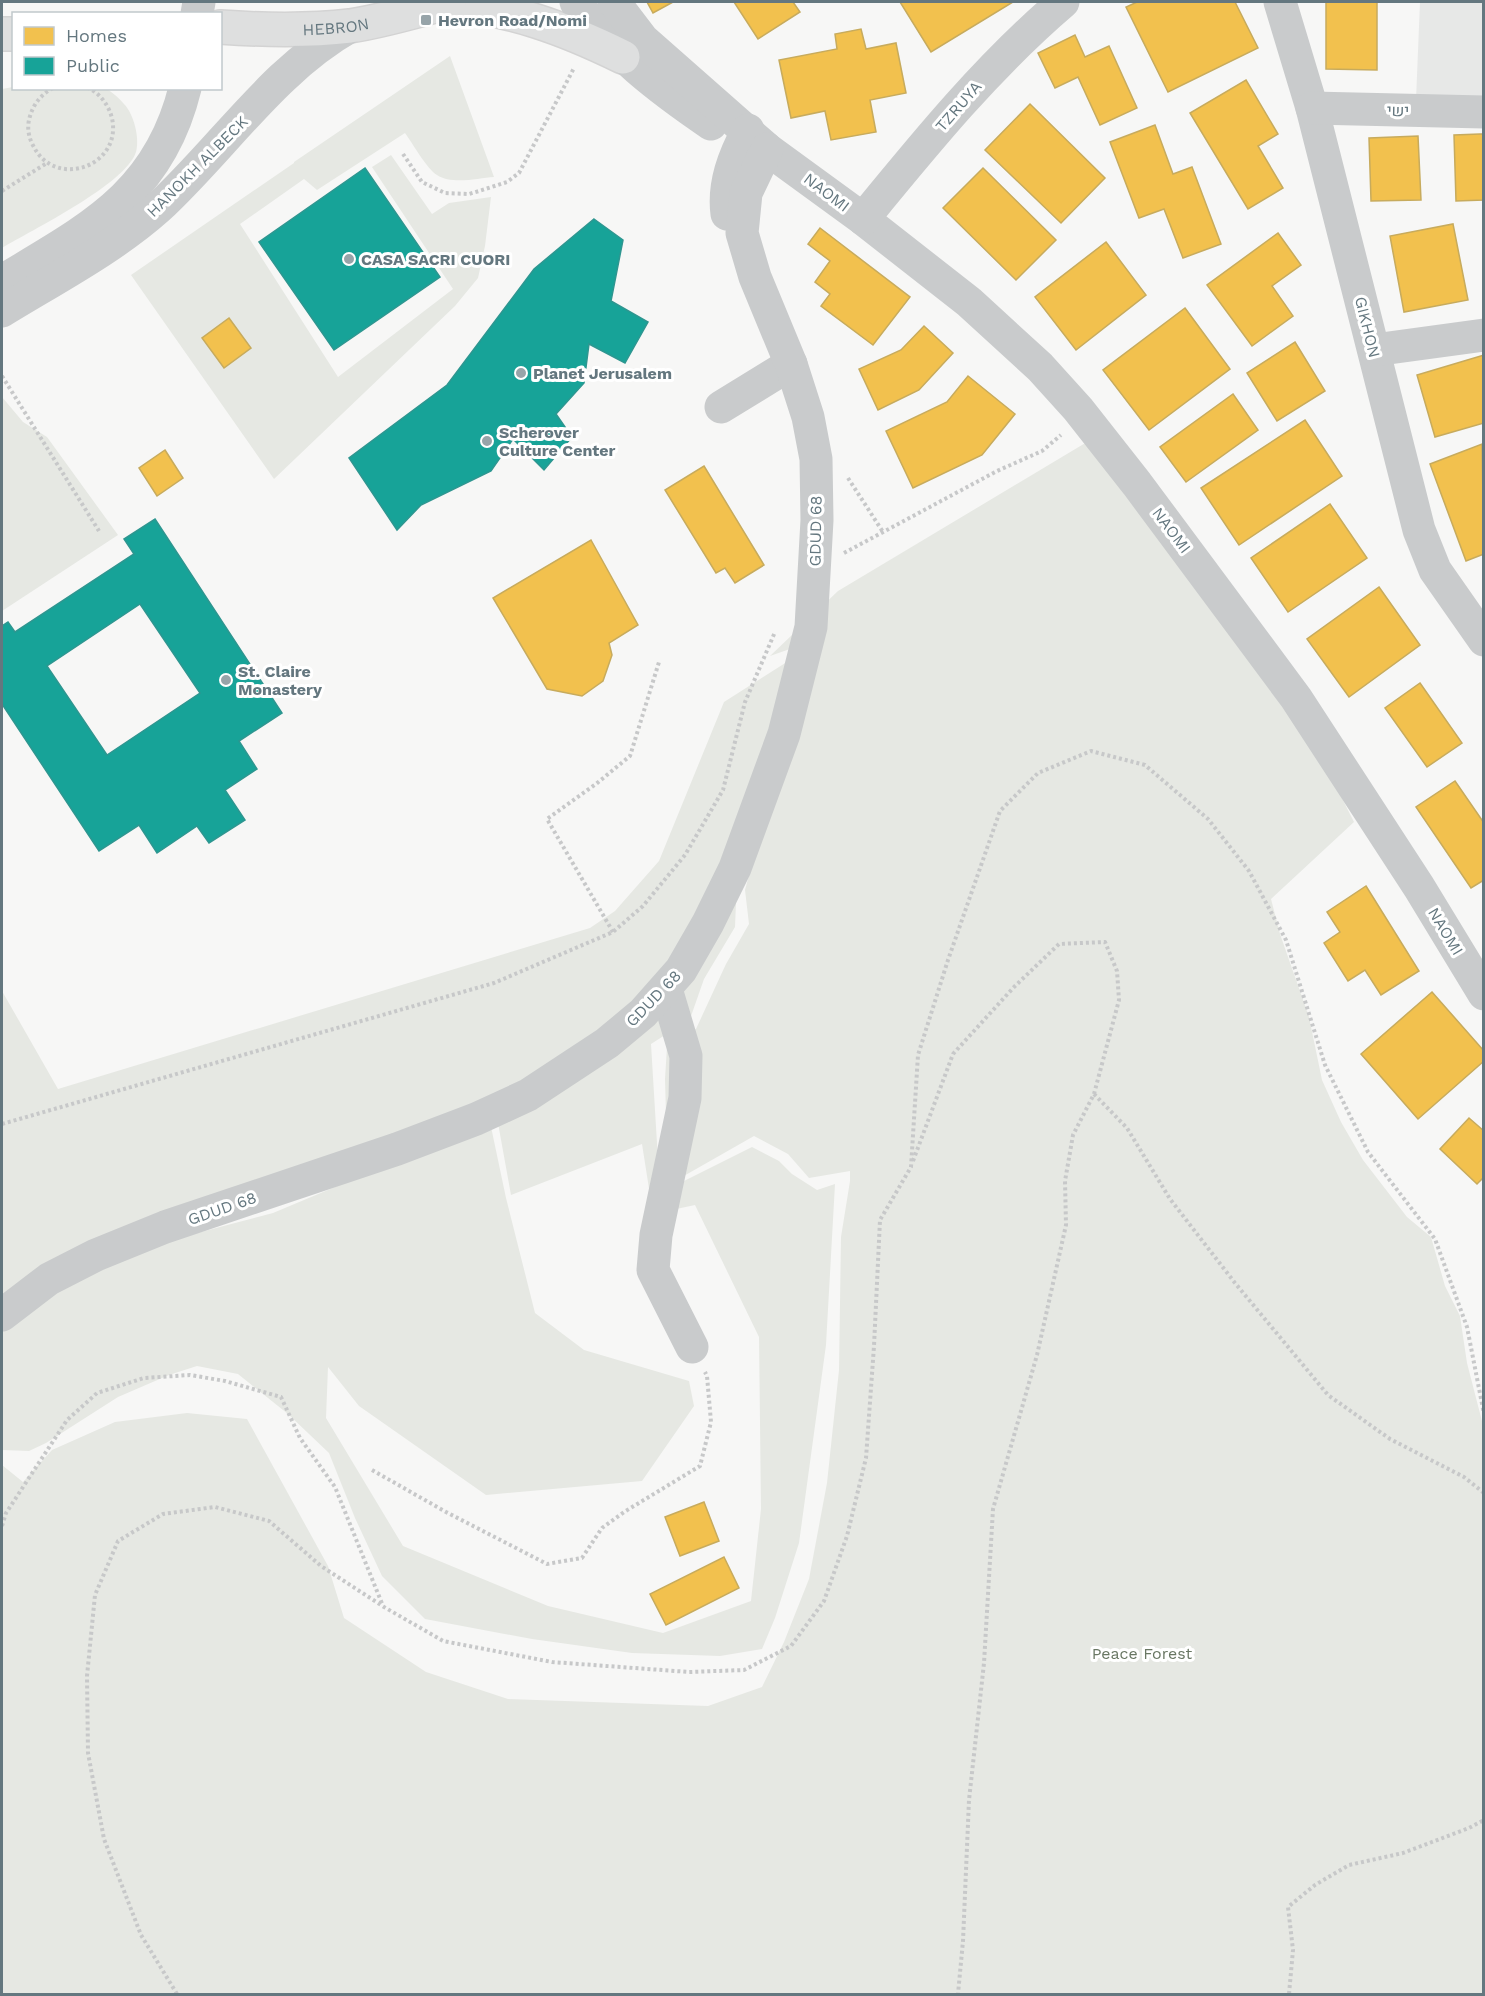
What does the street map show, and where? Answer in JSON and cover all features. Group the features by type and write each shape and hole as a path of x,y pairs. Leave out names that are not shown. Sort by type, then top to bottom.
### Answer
{"highway":[{"name":"HEBRON","path":"222,27 298,29 351,26 445,3 462,4 534,20 573,33 623,57"}],"street":[{"name":"NAOMI","path":"576,2 601,35 623,57 695,114 717,128 753,140"},
{"name":"NAOMI","path":"614,2 643,40 753,140 863,219 969,302 1040,366 1078,409 1137,484 1296,698 1419,887 1484,994"},
{"name":"TZRUYA","path":"863,219 980,80 1029,31 1063,2"},
{"name":"GIKHON","path":"1280,2 1312,108 1419,530 1435,570 1479,625"},
{"name":"HANOKH ALBECK","path":"2,311 112,243 149,216 180,187 299,62 326,39 351,26"},
{"name":"HANOKH ALBECK","path":"2,281 86,229 114,208 137,186 158,158 172,128 184,90"},
{"name":"ישי","path":"1312,108 1484,112"},
{"name":"GDUD 68","path":"2,1315 49,1279 96,1255 165,1227 397,1149 476,1119 528,1095 608,1043 643,1013 681,970 708,923 735,868 784,734 811,627 815,568 816,459 808,417 791,364 755,277 742,233 743,207 750,183 753,140"},
{"path":"1374,350 1484,335"},
{"path":"721,407 791,364"},
{"path":"666,989 686,1056 685,1098 656,1235 653,1270 692,1347"}],"path":[{"path":"403,154 422,182 445,193 469,194 507,182 519,173 576,64"},
{"path":"50,90 39,98 31,111 28,125 30,140 37,153 47,163 61,169 75,170 99,160 107,150 112,138 111,112 103,100 90,90"},
{"path":"2,191 47,163"},
{"path":"2,376 99,531"},
{"path":"815,568 997,471 1042,451 1059,439 1078,409"},
{"path":"2,1124 494,983 613,932 643,906 685,855 723,790 745,702 776,629"},
{"path":"613,932 547,819 630,756 659,662"},
{"path":"911,1167 918,1055 948,960 1000,811 1038,773 1091,752 1145,765 1215,827 1249,871 1286,940 1325,1065 1368,1152 1435,1239 1467,1327 1484,1414"},
{"path":"177,1995 141,1935 104,1839 87,1753 87,1676 95,1595 118,1541 163,1514 215,1508 268,1521 321,1566 384,1607 443,1641 552,1662 689,1672 744,1670 791,1646 824,1601 847,1536 866,1458 880,1220 911,1167 953,1054 1014,987 1059,944 1105,942 1117,971 1119,1000 1094,1094 1073,1135 1065,1181 1066,1226 1037,1355 993,1509 984,1663 969,1800 963,1941 958,1995"},
{"path":"1094,1094 1127,1128 1170,1199 1235,1283 1328,1395 1390,1439 1464,1477 1484,1493"},
{"path":"372,1470 446,1512 547,1563 582,1558 602,1528 624,1512 700,1467 711,1422 707,1376 692,1347"},
{"path":"2,1526 6,1513 67,1420 97,1394 144,1378 190,1376 225,1381 281,1397 300,1438 334,1487 384,1607"},
{"path":"1288,1995 1293,1950 1288,1907 1315,1885 1349,1865 1403,1853 1484,1820"}],"shaded area":[{"path":"1420,2 1483,2 1483,101 1416,100"}],"green space":[{"path":"450,56 494,177 457,180 443,178 433,172 405,133 317,190 304,179 240,224 338,377 453,289 372,167 391,155 432,214 449,203 491,197 485,246 478,278 455,306 274,479 131,275"},
{"path":"12,87 12,90 108,90 128,108 137,134 137,147 129,165 97,192 2,248 2,89"},
{"path":"2,397 23,422 47,437 118,535 2,611"},
{"name":"Peace Forest","path":"1087,442 1303,721 1354,822 1271,899 1280,934 1309,1017 1322,1080 1341,1122 1363,1160 1407,1217 1431,1237 1445,1286 1460,1316 1467,1363 1483,1425 1483,1994 2,1994 2,1465 23,1482 52,1450 115,1422 187,1413 247,1419 328,1566 344,1618 426,1672 508,1699 708,1706 762,1687 784,1642 809,1579 827,1483 839,1370 841,1237 850,1171 809,1178 788,1154 754,1136 668,1185 665,1079 667,1047 696,1029 726,964 749,924 745,890 821,638 770,656 838,591"},
{"path":"801,653 739,828 735,927 704,979 690,1019 651,1044 660,1193 752,1147 779,1161 792,1174 817,1190 835,1184 826,1345 799,1543 775,1618 762,1649 720,1656 632,1653 532,1639 425,1619 382,1576 355,1518 329,1453 288,1414 238,1374 197,1366 169,1375 118,1397 46,1443 29,1451 2,1450 2,1328 73,1282 159,1243 273,1213 490,1122 506,1198 535,1313 584,1350 689,1381 694,1406 642,1481 486,1495 359,1406 328,1367 326,1418 403,1546 548,1606 663,1633 751,1601 761,1509 759,1337 695,1205 653,1214 642,1144 511,1195 494,1101 2,1301 2,991 58,1089 590,928 615,911 659,861 724,702"}],"building: Homes":[{"path":"647,2 673,2 653,13"},
{"path":"734,2 793,2 800,12 758,39"},
{"path":"900,2 1013,2 931,52"},
{"path":"1137,2 1235,2 1258,48 1168,92 1126,7"},
{"path":"1326,2 1377,2 1377,70 1326,69"},
{"path":"861,29 866,49 896,43 906,93 870,100 876,132 831,140 825,111 791,118 779,60 837,49 835,34"},
{"path":"1075,35 1085,57 1109,46 1137,108 1100,125 1078,77 1055,88 1038,53"},
{"path":"1246,80 1278,134 1258,146 1283,188 1248,209 1190,113"},
{"path":"1030,104 1105,178 1061,223 985,150"},
{"path":"1155,125 1173,174 1192,167 1221,244 1183,258 1164,209 1139,218 1110,142"},
{"path":"1484,134 1484,200 1456,201 1454,135"},
{"path":"1418,136 1421,200 1371,201 1369,138"},
{"path":"983,168 1056,240 1016,280 943,208"},
{"path":"1453,224 1468,300 1404,312 1390,236"},
{"path":"820,228 910,297 873,345 821,306 830,294 815,282 830,261 808,244"},
{"path":"1278,233 1301,265 1272,286 1293,316 1252,346 1207,285"},
{"path":"1106,242 1146,295 1076,350 1035,297"},
{"path":"1185,308 1230,369 1149,430 1103,370"},
{"path":"229,318 251,348 224,368 202,338"},
{"path":"924,326 953,353 919,390 878,410 859,369 901,350"},
{"path":"1295,342 1325,391 1277,421 1247,373"},
{"path":"1484,355 1484,423 1435,437 1417,375"},
{"path":"968,376 1015,414 982,455 913,488 886,431 947,402"},
{"path":"1233,394 1258,430 1186,482 1160,447"},
{"path":"1305,420 1342,476 1239,545 1201,488"},
{"path":"1482,444 1484,554 1466,561 1430,464"},
{"path":"165,450 183,478 157,496 139,468"},
{"path":"704,466 764,565 735,583 725,568 716,573 665,490"},
{"path":"1330,504 1367,558 1288,612 1251,558"},
{"path":"591,540 638,625 609,643 612,655 603,681 582,696 547,689 493,598"},
{"path":"1379,587 1420,645 1349,697 1307,639"},
{"path":"1420,683 1462,743 1427,767 1385,708"},
{"path":"1455,781 1484,823 1484,880 1471,888 1416,807"},
{"path":"1366,886 1419,971 1381,995 1365,970 1348,981 1324,943 1340,932 1327,912"},
{"path":"1432,992 1484,1051 1484,1061 1418,1119 1361,1054"},
{"path":"1469,1118 1484,1131 1484,1177 1477,1184 1440,1149"},
{"path":"704,1502 719,1541 680,1556 665,1517"},
{"path":"724,1557 739,1588 666,1625 650,1594"}],"building: Public":[{"name":"CASA SACRI CUORI","path":"365,168 440,277 334,350 259,242"},
{"name":"Planet Jerusalem","path":"594,219 623,240 611,301 648,322 625,363 589,344 584,383 556,414 572,437 544,470 513,439 491,471 421,505 397,530 349,458 447,385 534,269"},
{"name":"St. Claire Monastery","path":"155,519 282,713 239,741 257,769 225,790 245,820 209,843 197,826 157,853 139,825 99,851 2,704 2,626 8,622 15,632 134,554 124,539","holes":["140,604 200,693 107,755 47,666"]}],"place":[{"name":"Hevron Road/Nomi","path":"426,20"},
{"name":"CASA SACRI CUORI","path":"349,259"},
{"name":"Planet Jerusalem","path":"521,373"},
{"name":"Scherover Culture Center","path":"487,441"},
{"name":"St. Claire Monastery","path":"226,680"}]}
